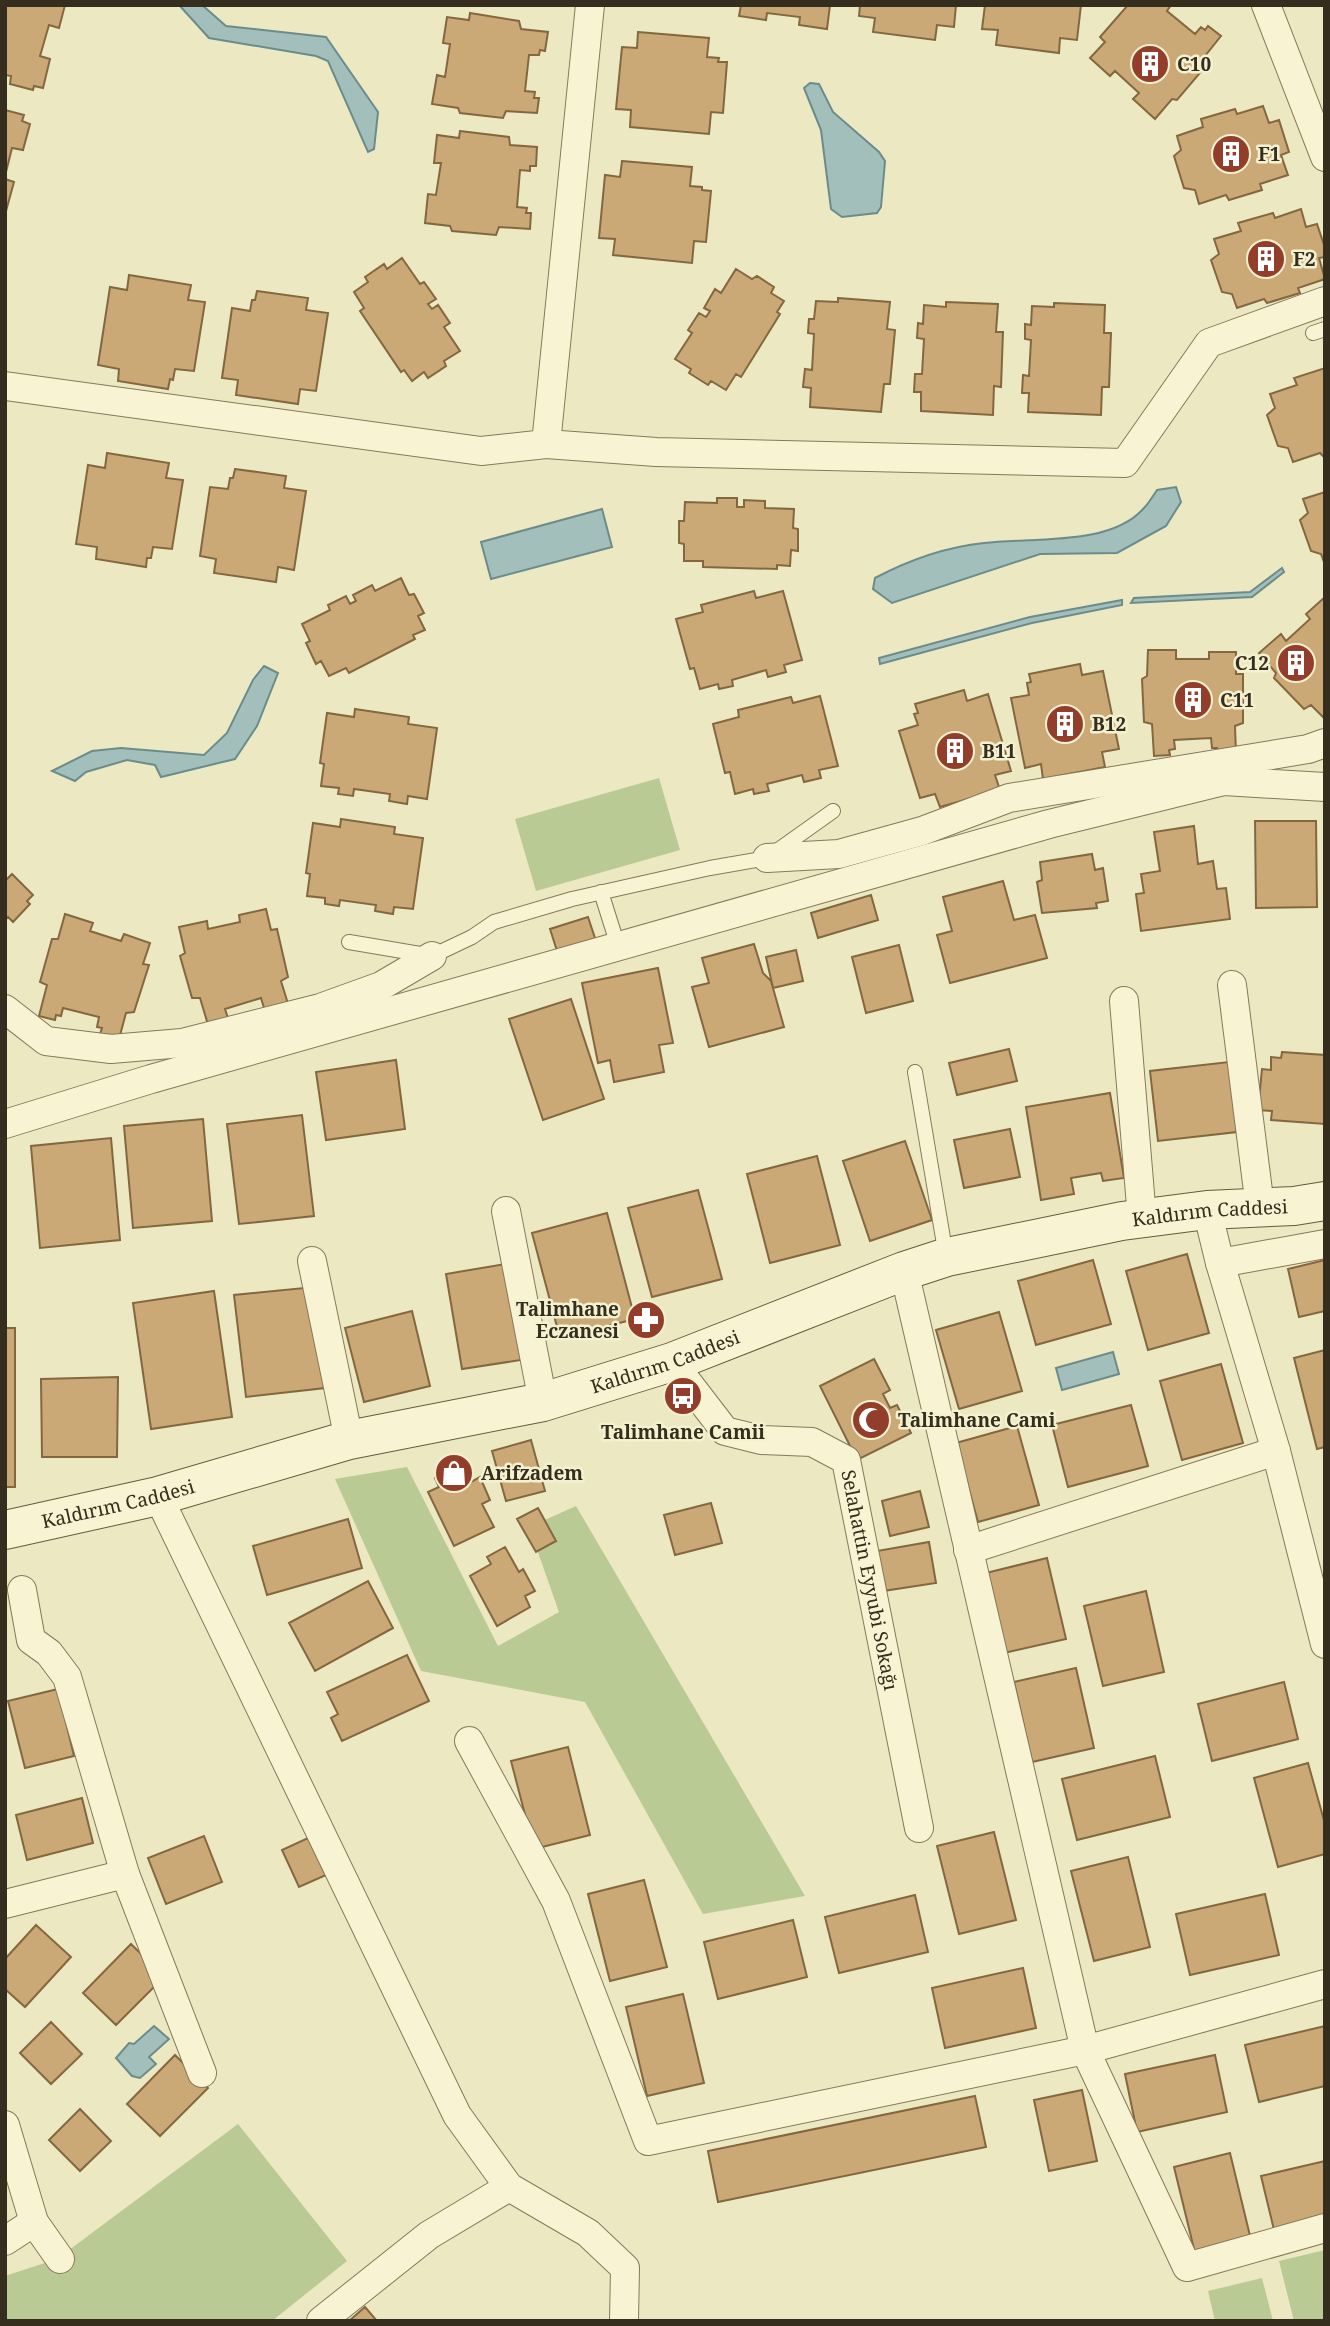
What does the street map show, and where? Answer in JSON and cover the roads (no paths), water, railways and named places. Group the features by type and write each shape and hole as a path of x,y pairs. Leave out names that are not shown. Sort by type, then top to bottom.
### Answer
{"street":[{"path":"546,444 590,5"},
{"path":"1266,5 1325,157"},
{"path":"5,386 481,451 546,444 656,452 1125,463 1209,343 1325,301"},
{"path":"768,858 839,854 922,831 1009,798 1308,749 1325,743"},
{"path":"5,1124 151,1079 1049,824 1224,781 1325,787"},
{"path":"5,1009 46,1041 111,1049 182,1043 320,1008 381,986 432,956"},
{"path":"1233,985 1260,1207"},
{"path":"1125,1001 1142,1218"},
{"name":"Kaldırım Caddesi","path":"5,1530 158,1496 349,1440 543,1402 672,1362 904,1271 947,1257 1142,1218 1325,1201"},
{"path":"1207,1210 1276,1451 1325,1644"},
{"path":"506,1212 543,1402"},
{"path":"1220,1263 1325,1244"},
{"path":"312,1262 349,1440"},
{"path":"904,1271 1085,2050 1186,2267 1325,2228"},
{"name":"Selahattin Eyyubi Sokağı","path":"672,1362 725,1431 761,1440 812,1442 846,1460 919,1828"},
{"path":"968,1550 1276,1451"},
{"path":"158,1496 457,2115 509,2187 587,2233 625,2268 624,2321"},
{"path":"22,1590 31,1640 48,1653 68,1677 125,1874 202,2073"},
{"path":"469,1741 556,1901 648,2141 1085,2050 1325,1984"},
{"path":"5,1904 125,1874"},
{"path":"5,2125 34,2222 60,2259"},
{"path":"321,2321 429,2235 509,2187"},
{"path":"5,2241 34,2222"}],"lane":[{"path":"349,942 432,956 472,937 494,922 601,892 768,858 833,811"},
{"path":"601,892 618,946"},
{"path":"915,1072 947,1257"}],"water":[{"path":"179,5 202,5 226,26 326,37 378,112 374,149 368,152 328,61 316,56 209,38"},
{"path":"810,83 819,84 833,112 879,152 885,161 881,207 877,213 842,217 831,209 821,130 804,88"},
{"path":"1176,487 1181,502 1166,526 1117,553 1040,554 892,603 873,589 875,578 914,560 942,551 984,543 1069,538 1111,529 1144,508 1157,490"},
{"path":"602,509 612,547 491,579 481,542"},
{"path":"1282,568 1284,572 1252,597 1131,603 1134,598 1250,592"},
{"path":"1122,600 1122,605 1032,623 880,664 879,658 1030,617"},
{"path":"264,666 278,673 257,726 235,759 161,777 155,765 127,760 86,772 75,781 52,771 92,751 121,748 204,755 227,733 253,680"},
{"path":"1113,1352 1119,1374 1062,1390 1056,1368"},
{"path":"154,2026 169,2039 149,2057 156,2064 140,2078 132,2076 116,2058 129,2043 134,2044"}],"place":[{"name":"C10","path":"1150,64"},
{"name":"F1","path":"1231,154"},
{"name":"F2","path":"1266,259"},
{"name":"C12","path":"1296,663"},
{"name":"C11","path":"1193,700"},
{"name":"B12","path":"1065,724"},
{"name":"B11","path":"955,751"},
{"name":"Talimhane Eczanesi","path":"646,1320"},
{"name":"Talimhane Camii","path":"683,1396"},
{"name":"Talimhane Cami","path":"871,1420"},
{"name":"Arifzadem","path":"454,1473"}]}
